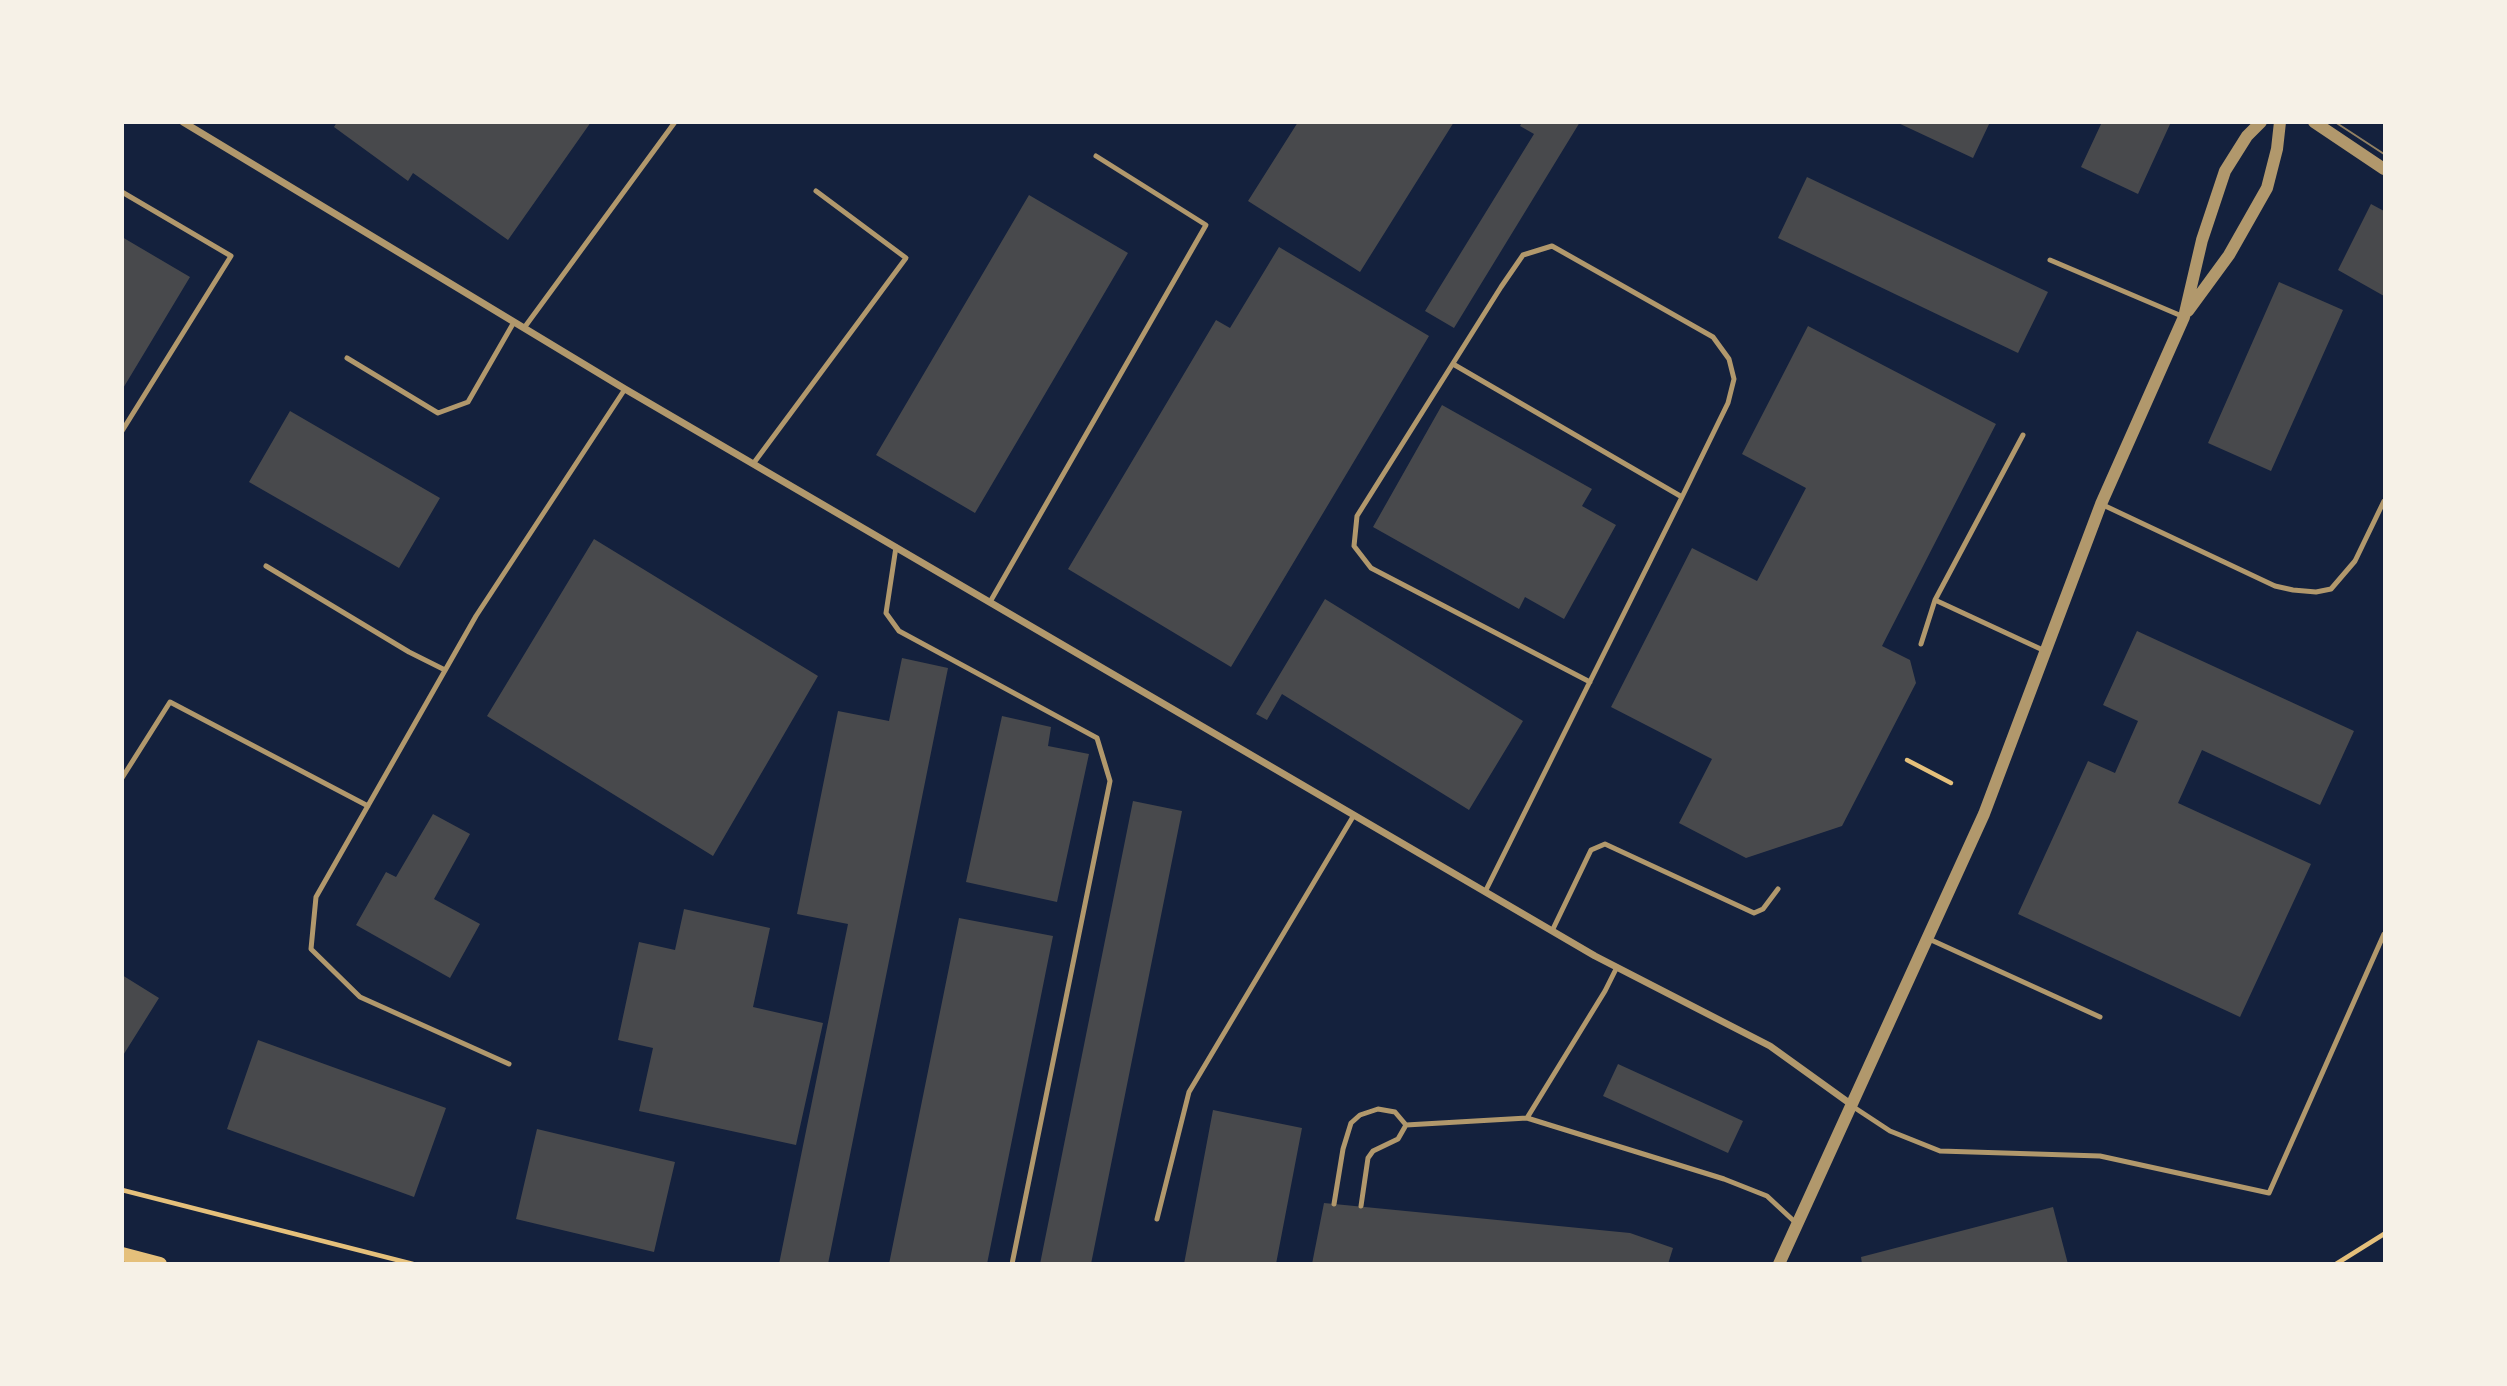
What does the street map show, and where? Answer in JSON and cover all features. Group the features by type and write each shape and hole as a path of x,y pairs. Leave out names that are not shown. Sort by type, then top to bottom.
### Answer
{"main road":[{"path":"122,1254 160,1264"}],"street":[{"path":"183,122 625,389 1485,892 1617,967 1770,1046 1852,1106"},
{"path":"1779,1264 1984,814 2101,504 2184,317 2202,240 2225,171 2247,136 2261,122"},
{"path":"2184,317 2229,255 2267,188 2277,149 2280,122"},
{"path":"2314,122 2385,169"}],"lane":[{"path":"524,328 675,122"},
{"path":"990,602 1206,225 1096,156"},
{"path":"753,464 906,258 816,191"},
{"path":"122,192 231,256 122,432"},
{"path":"1485,892 1590,682 1682,497 1728,403 1734,379 1728,359 1713,337 1552,246 1523,255 1357,516 1354,546 1371,568 1590,682"},
{"path":"2050,260 2184,317"},
{"path":"347,358 439,413 468,402 514,322"},
{"path":"1452,364 1682,497"},
{"path":"509,1064 360,997 311,949 316,897 476,616 625,389"},
{"path":"1921,644 1935,600 2023,435"},
{"path":"2101,504 2275,586 2316,592 2331,589 2355,561 2385,501"},
{"path":"896,547 886,614 899,631 1097,738 1110,781 1012,1264"},
{"path":"266,566 409,652 445,670"},
{"path":"1935,600 2045,651"},
{"path":"122,778 170,702 368,806"},
{"path":"1157,1219 1189,1092 1354,815"},
{"path":"1552,931 1591,850 1605,844 1754,913 1763,909 1778,889"},
{"path":"1852,1106 1890,1132 1940,1151 2100,1156 2269,1193 2385,934"},
{"path":"1929,939 2100,1017"},
{"path":"1527,1118 1617,967"},
{"path":"1334,1204 1341,1159 1351,1123 1360,1115 1378,1109 1395,1112 1406,1125"},
{"path":"1406,1125 1527,1118 1724,1179 1768,1196 1797,1224"},
{"path":"1362,1206 1368,1158 1373,1151 1398,1139 1406,1125"}],"path":[{"path":"1907,760 1951,783"},
{"path":"122,1190 413,1264"},
{"path":"2336,1264 2385,1234"}],"building":[{"path":"337,122 591,122 508,240 413,173 408,181 334,127"},
{"path":"1298,122 1454,122 1360,272 1248,201"},
{"path":"1522,122 1580,122 1454,328 1425,311 1534,134 1520,126"},
{"path":"1896,122 1990,122 1973,158"},
{"path":"2102,122 2171,122 2138,194 2081,167"},
{"path":"1807,177 2048,292 2018,353 1778,238"},
{"path":"1029,195 1128,253 975,513 876,455"},
{"path":"2371,204 2384,211 2384,296 2338,270"},
{"path":"122,237 190,277 122,390"},
{"path":"1279,247 1429,336 1231,667 1068,569 1216,320 1230,328"},
{"path":"2279,282 2343,310 2271,471 2208,443"},
{"path":"1808,326 1996,424 1882,646 1910,660 1916,683 1842,826 1746,858 1679,823 1712,759 1611,707 1692,548 1757,581 1806,488 1742,454"},
{"path":"1442,405 1592,489 1582,506 1616,525 1564,619 1525,597 1519,609 1373,527"},
{"path":"290,411 440,498 399,568 249,482"},
{"path":"594,539 818,676 713,856 487,716"},
{"path":"1325,599 1523,721 1469,810 1282,694 1267,720 1256,714"},
{"path":"2137,631 2354,731 2320,805 2202,750 2178,803 2311,864 2240,1017 2018,914 2088,761 2115,773 2138,721 2103,705"},
{"path":"902,658 948,668 828,1264 779,1264 848,924 797,914 838,711 889,721"},
{"path":"1002,716 1051,727 1048,746 1089,754 1057,902 966,882"},
{"path":"1133,801 1182,811 1091,1264 1040,1264"},
{"path":"433,814 470,834 434,899 480,924 450,978 356,925 386,872 396,877"},
{"path":"684,909 770,928 753,1007 823,1023 796,1145 639,1111 653,1048 618,1040 639,942 675,950"},
{"path":"959,918 1053,936 987,1264 889,1264"},
{"path":"122,975 159,998 122,1057"},
{"path":"258,1040 446,1108 414,1197 227,1129"},
{"path":"1618,1064 1743,1121 1728,1153 1603,1096"},
{"path":"1213,1110 1302,1128 1276,1264 1184,1264"},
{"path":"537,1129 675,1162 654,1252 516,1219"},
{"path":"1324,1203 1630,1233 1673,1248 1668,1264 1312,1264"},
{"path":"2053,1207 2068,1264 1862,1264 1861,1257"}],"tram line":[{"path":"2335,122 2384,154"}]}
